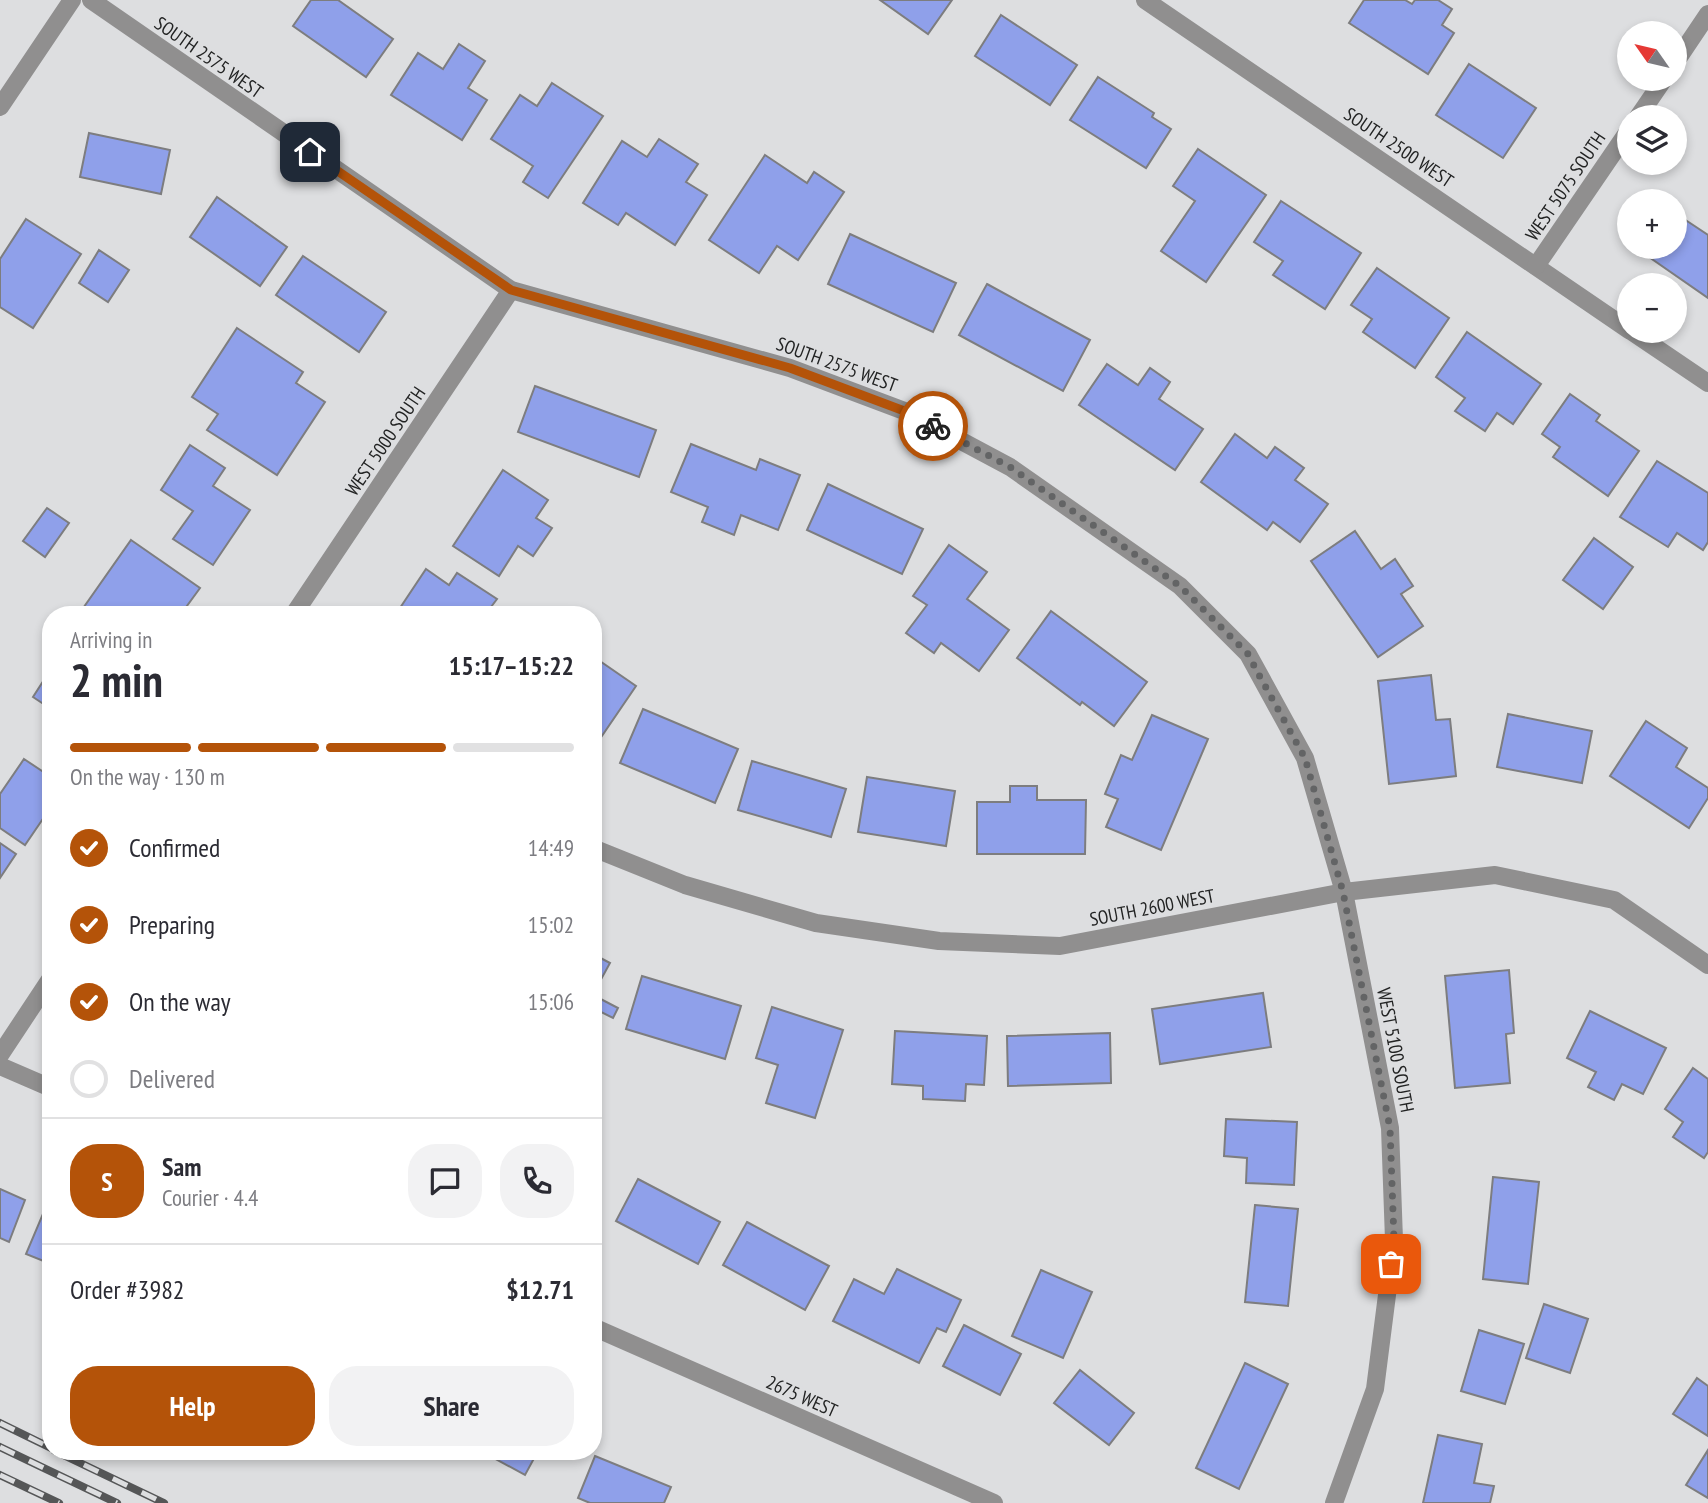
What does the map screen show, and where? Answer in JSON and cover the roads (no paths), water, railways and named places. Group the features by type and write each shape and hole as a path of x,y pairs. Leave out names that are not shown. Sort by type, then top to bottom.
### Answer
{"street":[{"path":"0,107 72,0"},
{"name":"SOUTH 2575 WEST","path":"91,0 511,290 790,368 907,412 1010,467 1180,586 1248,654 1305,758 1343,892"},
{"name":"SOUTH 2500 WEST","path":"1145,0 1617,321"},
{"path":"1687,44 1708,13"},
{"name":"WEST 5075 SOUTH","path":"1536,266 1617,148"},
{"name":"WEST 5000 SOUTH","path":"299,606 511,290"},
{"name":"SOUTH 2500 WEST","path":"1649,343 1708,383"},
{"name":"SOUTH 2600 WEST","path":"602,852 685,885 816,923 939,941 1060,946 1343,892 1495,875 1614,900 1708,965"},
{"name":"WEST 5100 SOUTH","path":"1334,1503 1375,1389 1394,1240 1390,1128 1343,892"},
{"path":"0,1055 42,992"},
{"path":"0,1066 42,1084"},
{"name":"2675 WEST","path":"602,1330 994,1503"}],"railway":[{"path":"0,1423 42,1444"},
{"path":"0,1447 117,1503"},
{"path":"74,1460 164,1503"},
{"path":"0,1475 59,1503"}]}
